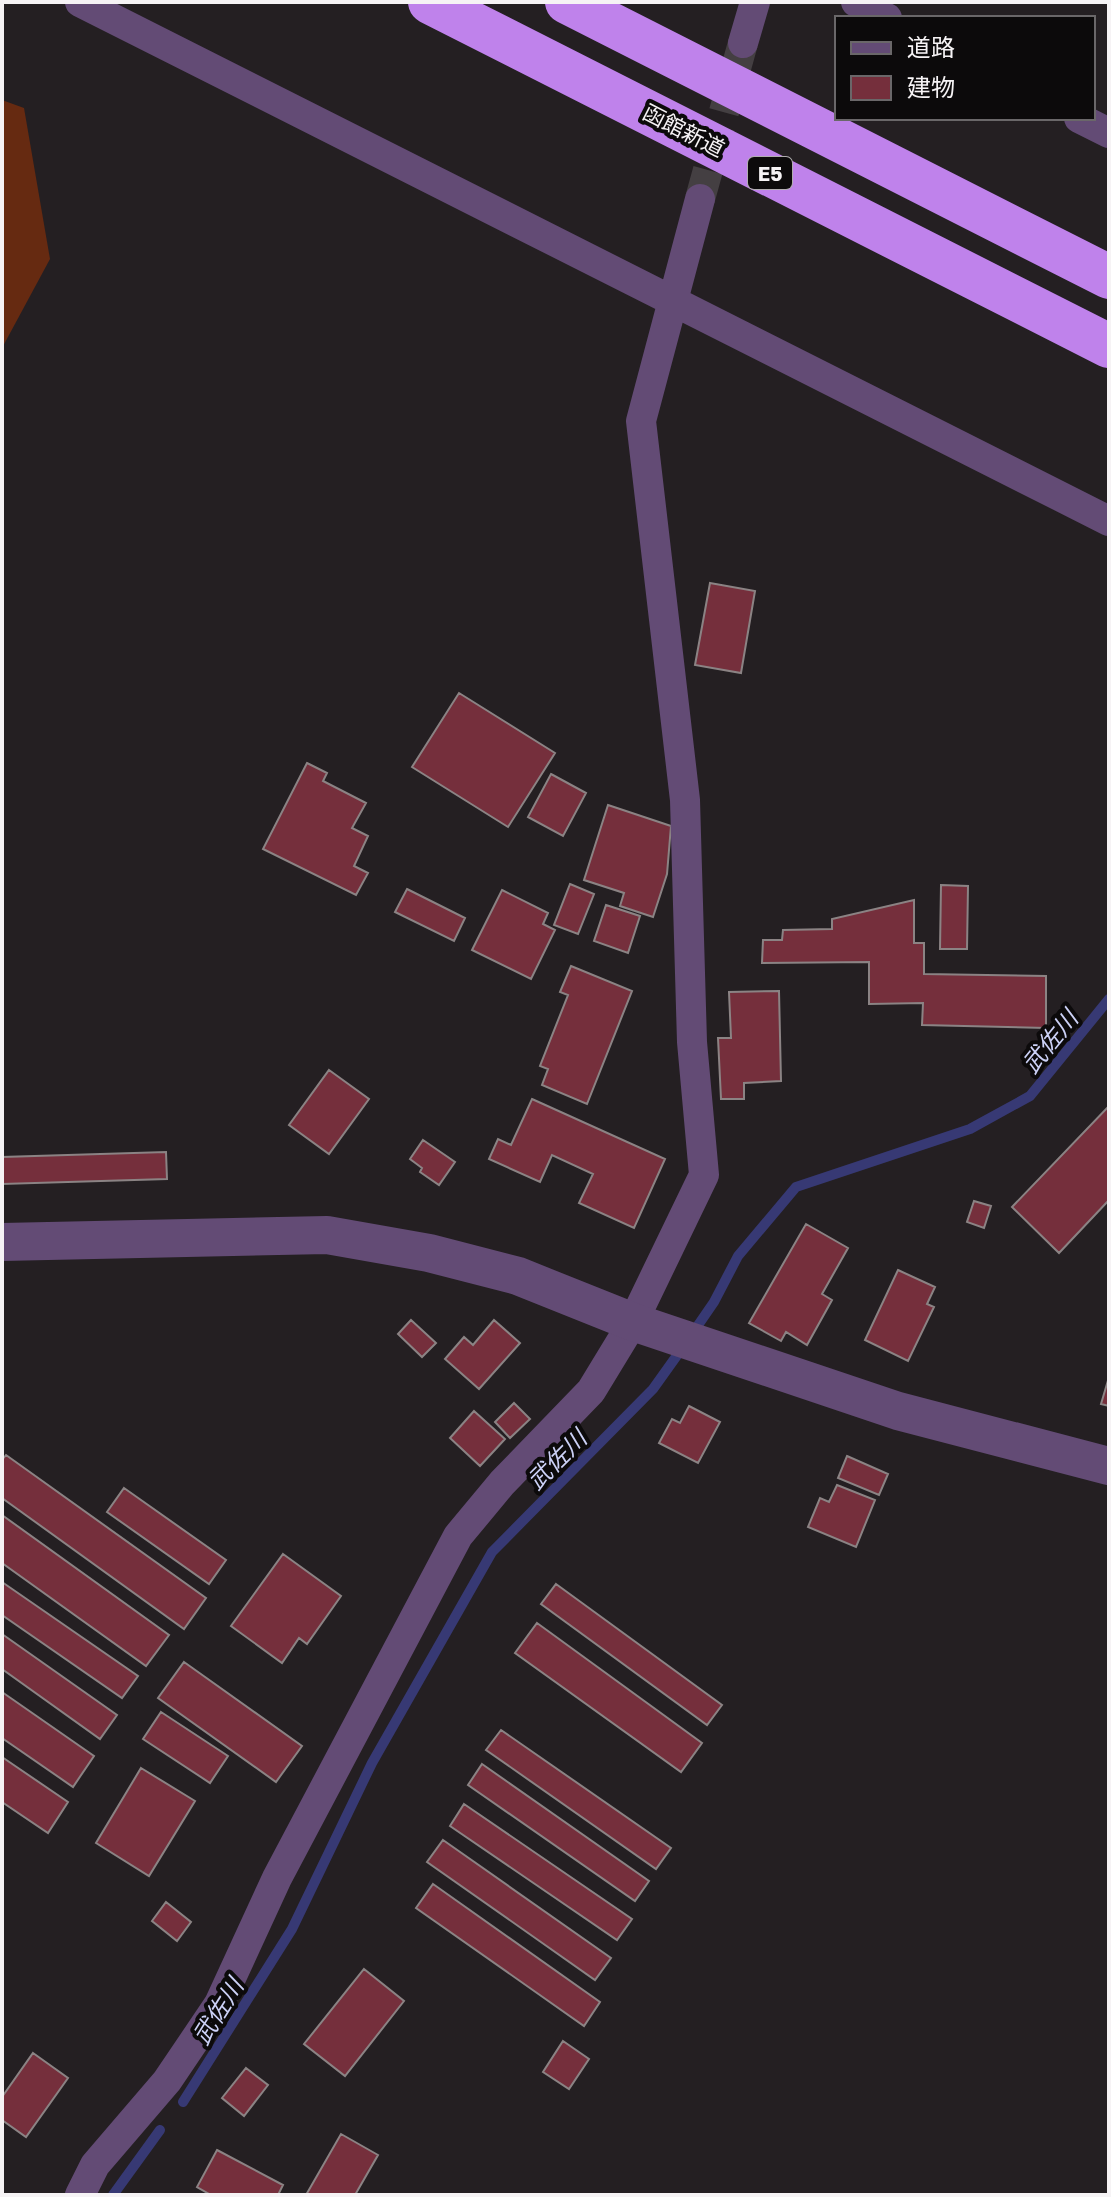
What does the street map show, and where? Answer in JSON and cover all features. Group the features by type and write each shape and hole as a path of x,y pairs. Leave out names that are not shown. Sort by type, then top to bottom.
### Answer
{"highway":[{"name":"函館新道","path":"430,2 1109,346"},
{"path":"567,2 1109,277"}],"street":[{"path":"80,2 1109,521"},
{"path":"743,43 755,2"},
{"path":"856,2 883,16"},
{"path":"1083,120 1109,133"},
{"path":"80,2195 95,2165 167,2081 219,2004 277,1878 458,1536 502,1483 591,1391 645,1326 704,1175 692,1042 685,800 641,421 700,199"},
{"path":"2,1242 327,1235 429,1253 518,1276 645,1326 898,1411 1109,1466"}],"shaded area":[{"path":"2,100 24,108 50,259 2,348"}],"building":[{"path":"710,583 755,591 741,673 695,665"},
{"path":"459,693 555,753 508,827 412,767"},
{"path":"307,763 327,773 323,781 366,803 352,828 368,836 354,866 368,873 356,895 263,849"},
{"path":"551,774 586,793 563,836 528,817"},
{"path":"608,805 671,826 667,874 653,917 620,906 624,893 584,880"},
{"path":"570,884 594,894 578,934 554,925"},
{"path":"941,885 968,886 967,949 940,949"},
{"path":"407,889 465,918 454,941 395,912"},
{"path":"502,890 548,913 543,924 555,930 531,979 472,950"},
{"path":"914,900 914,943 924,943 924,974 1046,976 1046,1028 922,1025 923,1003 869,1004 869,962 762,963 763,940 782,940 783,930 832,929 832,919"},
{"path":"606,905 640,916 628,953 594,941"},
{"path":"571,966 632,991 587,1104 542,1085 548,1069 540,1066 568,995 560,992"},
{"path":"779,991 781,1081 744,1083 744,1099 721,1099 718,1038 731,1038 729,992"},
{"path":"329,1070 369,1099 329,1154 289,1125"},
{"path":"532,1099 665,1159 634,1228 579,1203 593,1174 552,1155 540,1182 489,1159 498,1139 511,1145"},
{"path":"1109,1106 1109,1200 1059,1253 1012,1207"},
{"path":"423,1140 455,1162 439,1185 420,1172 422,1168 410,1159"},
{"path":"166,1152 167,1179 2,1184 2,1157"},
{"path":"974,1201 991,1206 984,1228 967,1222"},
{"path":"806,1224 848,1248 822,1294 832,1300 807,1345 786,1332 781,1341 749,1323"},
{"path":"898,1270 935,1287 927,1304 934,1307 908,1361 865,1340"},
{"path":"411,1320 436,1343 422,1357 398,1334"},
{"path":"494,1320 520,1343 479,1389 445,1359 464,1337 473,1345"},
{"path":"1109,1377 1109,1406 1101,1404"},
{"path":"514,1403 530,1419 510,1438 495,1422"},
{"path":"689,1406 720,1422 698,1463 659,1443 672,1419 680,1423"},
{"path":"474,1411 505,1439 480,1466 450,1438"},
{"path":"6,1455 206,1598 184,1629 2,1498 2,1460"},
{"path":"847,1456 888,1474 879,1495 838,1478"},
{"path":"837,1485 875,1500 856,1547 808,1527 820,1498 829,1502"},
{"path":"124,1488 226,1560 209,1584 107,1512"},
{"path":"2,1515 169,1635 146,1666 2,1563"},
{"path":"283,1554 341,1596 307,1644 299,1638 282,1663 231,1626"},
{"path":"2,1582 138,1676 122,1698 2,1615"},
{"path":"556,1584 722,1705 707,1725 541,1604"},
{"path":"537,1623 702,1743 681,1772 515,1653"},
{"path":"2,1634 117,1715 100,1739 2,1669"},
{"path":"184,1662 302,1746 276,1782 158,1698"},
{"path":"2,1692 94,1756 73,1787 2,1738"},
{"path":"161,1712 228,1756 210,1783 143,1739"},
{"path":"501,1730 671,1848 656,1869 486,1750"},
{"path":"2,1757 68,1802 48,1833 2,1802"},
{"path":"482,1764 649,1881 635,1901 468,1785"},
{"path":"141,1768 195,1801 149,1876 96,1843"},
{"path":"464,1804 632,1919 617,1940 450,1826"},
{"path":"443,1840 611,1958 595,1980 427,1862"},
{"path":"433,1884 600,2002 584,2026 416,1908"},
{"path":"166,1902 191,1922 177,1941 152,1921"},
{"path":"364,1969 404,2001 345,2076 304,2044"},
{"path":"563,2041 589,2059 569,2089 543,2072"},
{"path":"33,2053 68,2078 26,2137 2,2120 2,2097"},
{"path":"246,2068 268,2085 244,2116 222,2098"},
{"path":"341,2134 378,2155 355,2195 306,2195"},
{"path":"217,2150 283,2185 278,2195 211,2195 197,2187"}],"waterway":[{"name":"武佐川","path":"692,1334 714,1302 738,1256 796,1187 970,1129 1030,1096 1109,999"},
{"name":"武佐川","path":"183,2102 292,1929 372,1763 492,1552 653,1389 683,1347"},
{"name":"武佐川","path":"113,2195 160,2130"}],"tunnel":[{"path":"700,199 743,43"}]}
